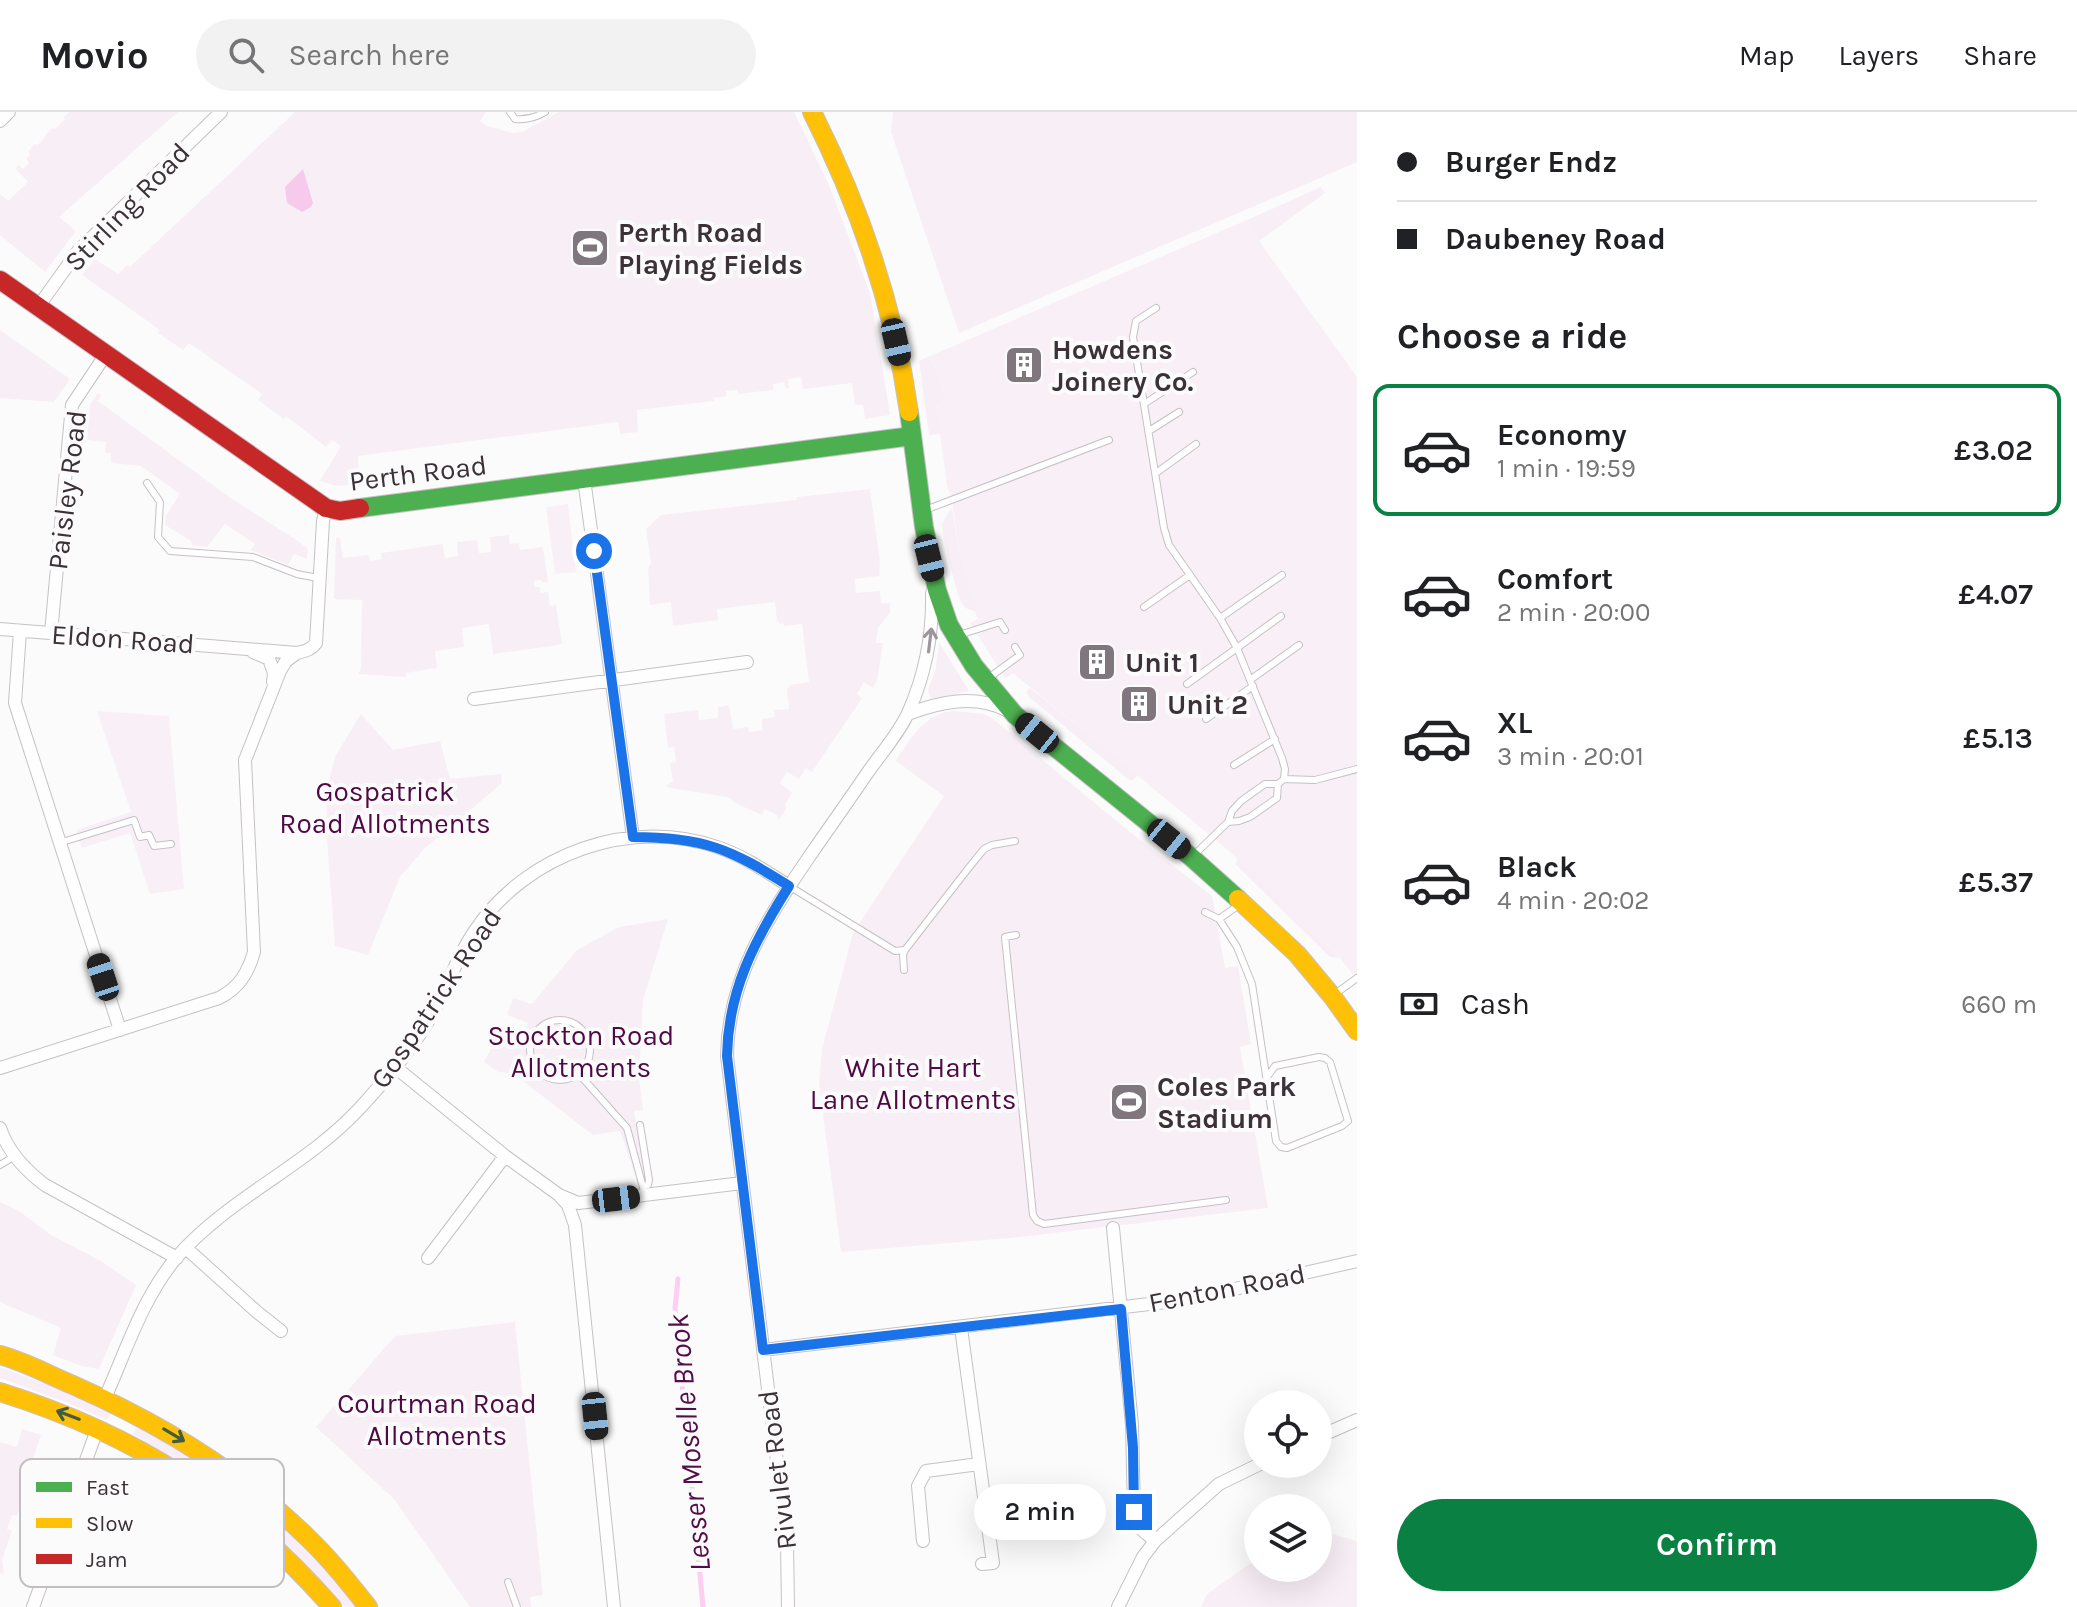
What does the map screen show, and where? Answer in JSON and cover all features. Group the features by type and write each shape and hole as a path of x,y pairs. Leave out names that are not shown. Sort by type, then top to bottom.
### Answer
{"street":[{"path":"0,121 9,112"},
{"name":"Stirling Road","path":"38,307 78,251 221,112"},
{"path":"812,112 844,179 882,288 901,360 929,558 943,611 956,636 984,681 1015,715 1242,902 1297,954 1357,1031"},
{"name":"Perth Road","path":"0,280 326,508 340,511 912,436"},
{"name":"Paisley Road","path":"51,633 72,405 106,354"},
{"path":"584,479 633,837"},
{"path":"0,1068 219,998 233,992 249,968 254,952 254,933 245,760 286,661 297,653 313,648 316,643 326,508"},
{"name":"Rivulet Road","path":"788,1607 787,1543 727,1056 730,1021 736,991 764,926 908,714 932,637 929,558"},
{"name":"Eldon Road","path":"0,629 297,653"},
{"path":"20,631 15,703 120,1030"},
{"name":"Eldon Road","path":"246,649 269,659 274,673 272,689"},
{"path":"474,699 747,662"},
{"path":"908,714 940,704 970,701 991,704 1015,715"},
{"name":"Gospatrick Road","path":"105,1398 144,1309 181,1253 231,1207 334,1133 377,1090 426,1024 474,931 504,897 530,875 561,857 607,840 633,837 679,839 720,848 789,886"},
{"path":"395,1067 505,1156 570,1201 587,1202 644,1191 742,1183"},
{"path":"0,1128 15,1156 28,1172 45,1185 181,1253 281,1331"},
{"path":"428,1258 505,1156"},
{"path":"559,1195 568,1205 575,1225"},
{"path":"587,1202 576,1214 575,1225 614,1607"},
{"path":"1112,1222 1133,1448 1134,1512 1141,1529 1155,1541"},
{"name":"Fenton Road","path":"763,1350 1199,1298 1357,1261"},
{"path":"961,1328 993,1563 982,1564"},
{"path":"0,1355 105,1398 181,1439 209,1459"},
{"path":"0,1392 22,1397 98,1427 156,1459"},
{"path":"1332,1431 1357,1420"},
{"path":"86,1459 98,1427"},
{"path":"923,1541 918,1486 921,1477 926,1471 979,1464"},
{"path":"1118,1607 1143,1557 1155,1541 1219,1484 1244,1472"},
{"path":"284,1516 335,1566 368,1607"},
{"path":"284,1555 332,1607"},
{"path":"33,1607 40,1587"}],"lane":[{"path":"510,112 515,119 521,120 545,112"},
{"path":"1156,308 1136,321 1133,337 1164,528 1169,545 1237,648 1285,769 1277,798 1250,817 1228,822"},
{"path":"1144,404 1193,372"},
{"path":"1149,431 1179,412"},
{"path":"922,511 1109,440"},
{"path":"1156,473 1196,444"},
{"path":"147,483 160,502 158,537 170,551 253,557 297,574 320,578"},
{"path":"1144,607 1190,575"},
{"path":"1220,618 1282,575"},
{"path":"1187,684 1281,616"},
{"path":"956,636 1000,622 1005,630"},
{"path":"1206,719 1299,645"},
{"path":"984,681 1020,655 1015,647"},
{"path":"1234,765 1275,739"},
{"path":"1191,857 1228,822 1241,801 1265,784 1315,780 1357,769"},
{"path":"59,843 134,820 140,837 149,835 154,846 171,844"},
{"path":"789,886 895,951 904,966 905,950 984,849 1015,841"},
{"path":"1219,919 1242,902"},
{"path":"1205,912 1219,919 1237,947 1252,984 1276,1141 1287,1148 1348,1121 1330,1062 1325,1058 1275,1066 1265,1062"},
{"path":"1016,935 1005,937 1033,1215 1037,1221 1044,1224 1112,1222 1226,1200"},
{"path":"895,951 905,950"},
{"path":"1332,996 1357,978"},
{"path":"564,1020 573,1022 586,1034 590,1042 589,1059 579,1074 558,1080 536,1068 532,1060 531,1042 540,1027 547,1022 564,1020"},
{"path":"1267,1077 1275,1066"},
{"path":"579,1074 627,1128 644,1191"},
{"path":"640,1125 649,1180 644,1191"},
{"path":"0,1165 15,1156"},
{"path":"508,1582 517,1607"}],"shaded area":[{"path":"303,169 313,203 302,212 287,203 285,187"},
{"path":"1247,220 1357,377 1357,980 1340,958 1229,851 1013,673 1005,678 970,623 978,619 975,612 978,611 959,551 947,486 936,404 947,399 930,356"},
{"path":"568,504 576,572 555,574 546,507"},
{"path":"97,711 169,716 184,889 150,894 130,833 82,848 76,830 131,812"}],"green space":[{"path":"69,112 178,112 59,217 76,231 45,272 0,235 0,194 8,201 28,182 15,168 19,165 23,169 29,163 26,159 30,154 28,151 35,144 37,146 52,128 55,129"},
{"name":"Perth Road Playing Fields","path":"295,112 486,112 480,121 513,133 524,131 559,112 794,112 829,185 870,293 890,415 865,419 863,405 855,405 852,383 803,389 801,377 788,379 789,388 786,389 784,382 773,384 774,390 738,394 737,390 726,391 726,396 714,398 714,401 637,410 638,432 620,434 618,422 358,456 359,484 337,486 320,481 341,446 332,440 326,447 286,416 284,419 258,400 262,394 189,343 183,350 82,275 95,259 118,274 127,265 130,267"},
{"path":"893,112 1357,112 1357,162 959,333 891,132"},
{"path":"1321,187 1325,193 1259,241 1247,220"},
{"path":"0,330 70,379 54,402 0,398"},
{"path":"930,356 947,399 936,405 941,434 929,435 919,361"},
{"path":"98,393 101,395 98,401 228,496 301,543 308,549 307,559 294,554 288,565 251,550 255,544 225,524 207,547 192,545 191,541 165,525 166,516 180,494 141,466 111,463 111,453 105,453 106,442 87,440 90,405"},
{"path":"870,489 880,561 879,576 855,579 856,593 880,591 881,604 890,603 890,613 878,628 876,643 883,643 873,688 864,682 857,694 862,698 812,772 806,768 799,779 787,772 780,783 792,793 779,820 777,815 765,809 762,815 728,797 666,786 673,781 670,763 676,762 674,747 668,748 664,714 698,710 699,720 718,718 718,707 729,705 733,729 748,727 749,732 762,730 762,719 775,717 774,710 789,709 787,689 790,685 809,682 802,624 784,626 783,622 777,621 775,602 717,609 718,620 673,626 671,602 650,605 648,568 651,564 646,529 661,515"},
{"path":"952,508 959,551 978,611 969,610 962,604 950,564 942,524"},
{"path":"509,535 510,544 519,543 520,550 543,547 548,582 534,581 535,587 540,587 540,593 548,592 550,606 556,605 562,643 493,654 489,624 462,628 464,647 435,651 437,668 406,673 406,677 358,674 361,668 362,600 334,599 336,538 340,538 343,558 368,555 370,561 382,559 381,553 443,544 445,558 458,556 457,542 477,540 479,553 491,552 490,537"},
{"path":"939,642 969,691 930,697 928,690 936,668"},
{"path":"1030,688 1138,775 1132,781 1128,779 1030,698 1026,692"},
{"name":"White Hart Lane Allotments","path":"953,711 984,714 992,718 1212,896 1225,968 1238,966 1251,1044 1240,1047 1268,1208 1020,1237 841,1252 819,1084 822,1049 853,933 944,796 896,761 926,722"},
{"name":"Gospatrick Road Allotments","path":"361,714 393,750 440,741 450,779 501,774 502,783 424,849 400,877 368,955 335,946 326,826 328,783 336,755"},
{"path":"1238,859 1340,958 1330,957 1235,864"},
{"name":"Stockton Road Allotments","path":"668,919 643,1000 639,1078 643,1110 634,1111 646,1180 637,1181 620,1131 593,1135 519,1078 498,1072 484,1062 503,1026 524,1034 528,1023 507,1015 513,998 532,1004 577,950 619,927"},
{"path":"0,1202 136,1285 99,1369 53,1355 61,1328 0,1302"},
{"name":"Courtman Road Allotments","path":"515,1322 543,1595 530,1597 531,1607 470,1607 394,1499 316,1427 395,1336"},
{"path":"0,1367 112,1412 107,1420 0,1378"},
{"path":"138,1425 195,1459 173,1459 133,1434"},
{"path":"22,1429 41,1435 34,1459 20,1459 20,1508 17,1516 12,1515 7,1529 12,1531 2,1560 4,1574 0,1573 0,1442 17,1447"},
{"path":"284,1527 360,1607 345,1607 284,1543"},
{"path":"1332,1534 1357,1541 1357,1607 1201,1607 1207,1594 1244,1568 1244,1582 1332,1582"}],"waterway":[{"name":"Lesser Moselle Brook","path":"678,1279 675,1309 703,1607"}],"traffic: fast":[{"path":"909,412 924,527 937,590 949,625 974,666 1015,715 1191,857 1238,899"},
{"path":"360,508 912,436"}],"traffic: slow":[{"path":"812,112 845,184 873,258 894,334 909,412"},
{"path":"1238,899 1297,954 1357,1031"},
{"path":"0,1355 105,1400 210,1459"},
{"path":"0,1392 50,1409 155,1459"},
{"path":"284,1516 332,1563 368,1607"},
{"path":"284,1558 332,1607"}],"traffic: jam":[{"path":"0,280 326,508 340,511 360,508"}],"place":[{"name":"Perth Road Playing Fields","path":"590,248"},
{"name":"Howdens Joinery Co.","path":"1024,365"},
{"name":"Unit 1","path":"1097,662"},
{"name":"Unit 2","path":"1139,704"},
{"name":"Coles Park Stadium","path":"1129,1102"}],"route":[{"path":"594,551 633,837 679,839 720,848 760,867 789,886 750,953 736,991 728,1038 727,1056 763,1350 1121,1309 1133,1448 1134,1512"}]}
